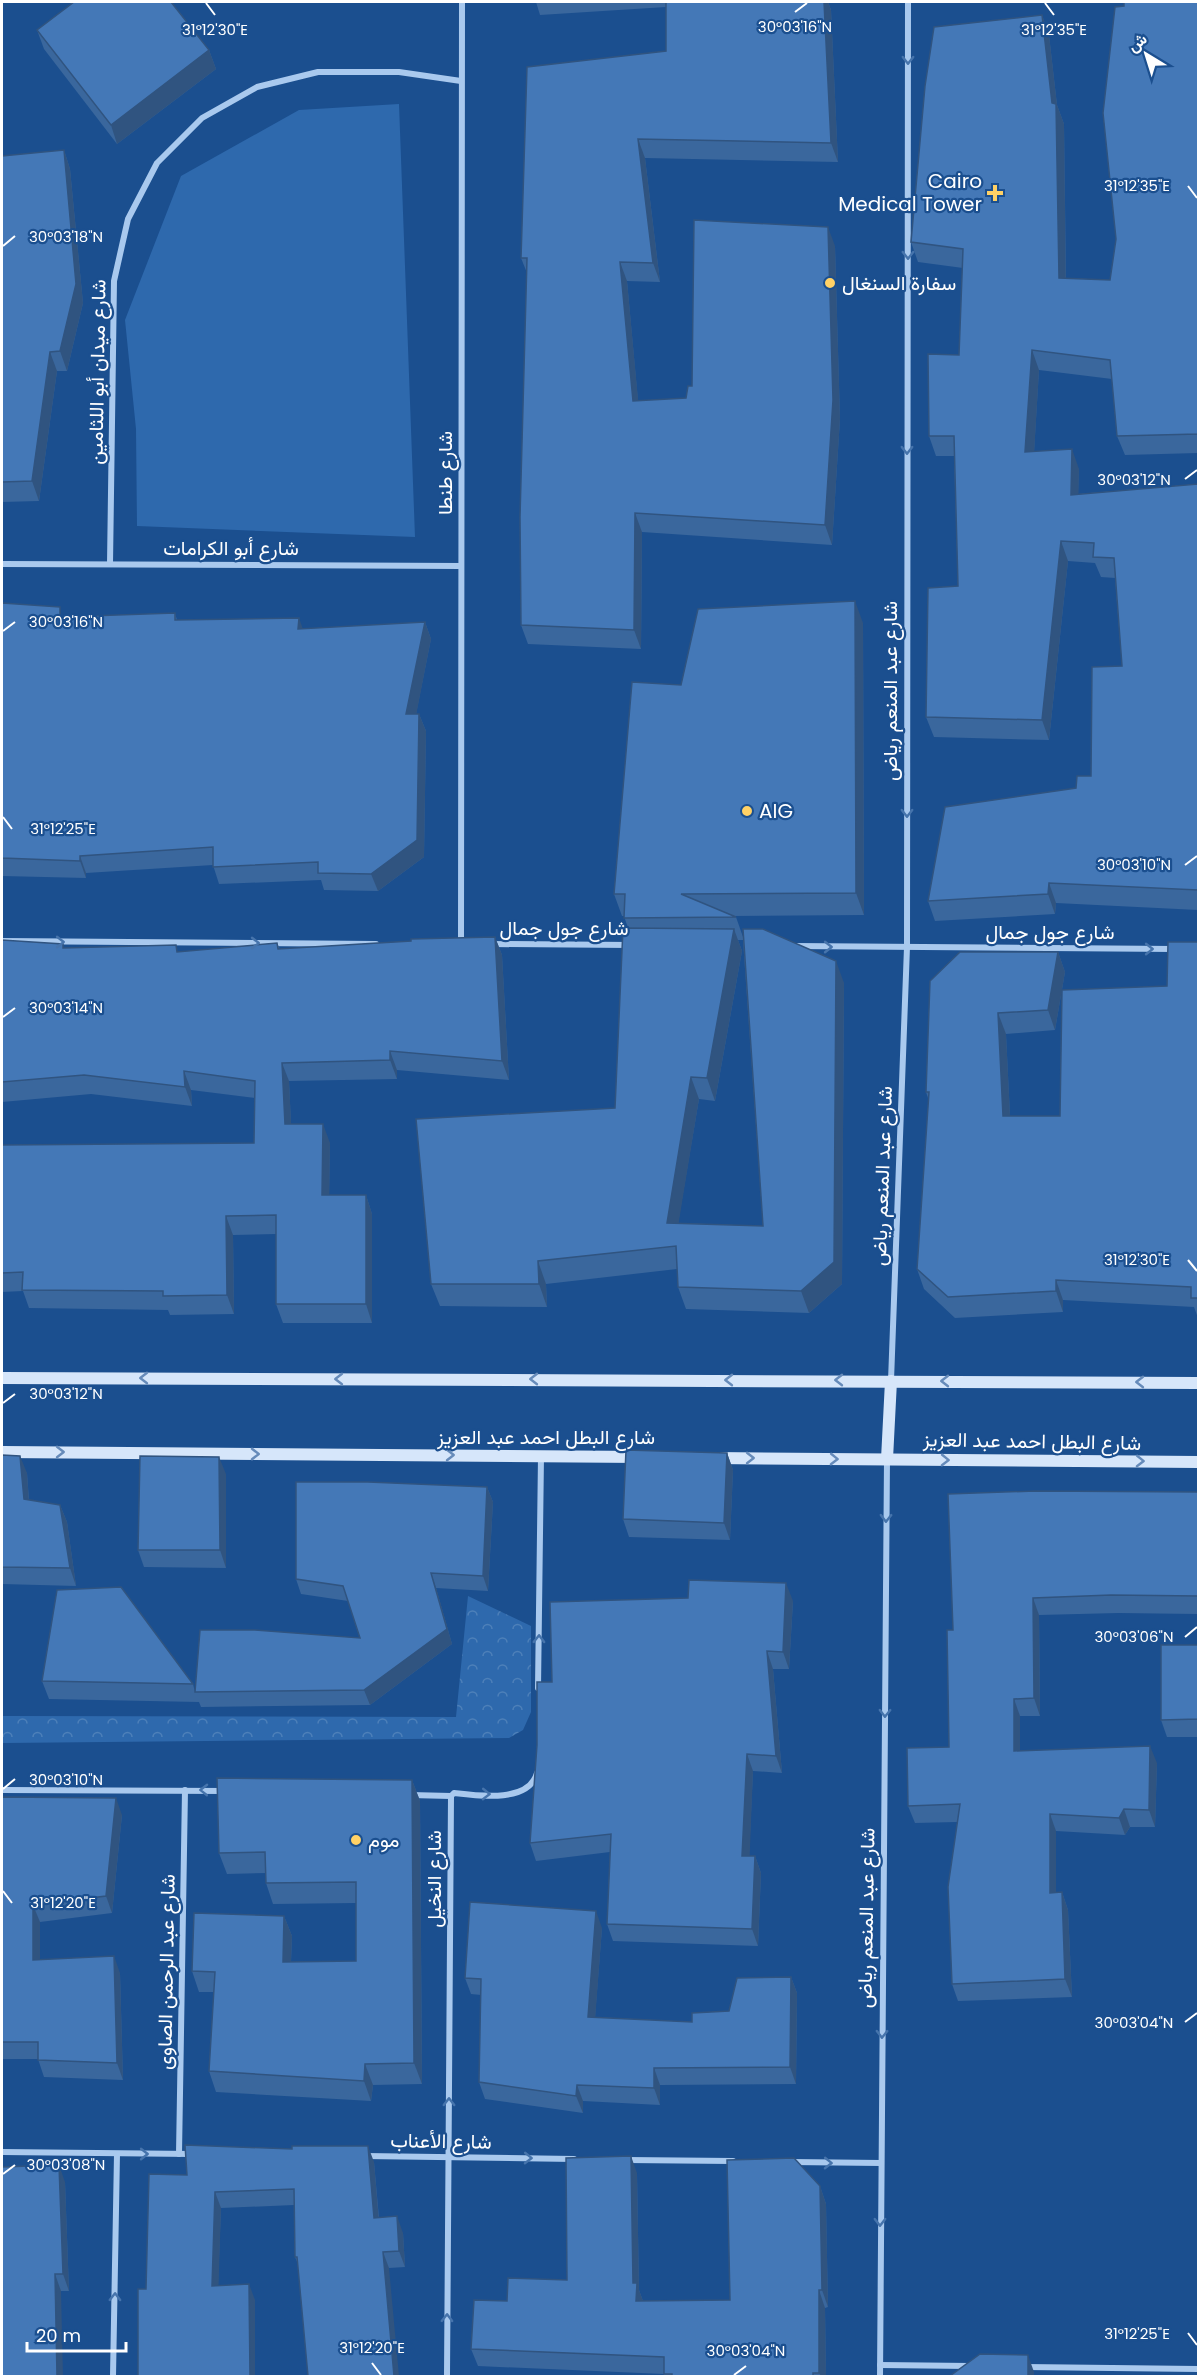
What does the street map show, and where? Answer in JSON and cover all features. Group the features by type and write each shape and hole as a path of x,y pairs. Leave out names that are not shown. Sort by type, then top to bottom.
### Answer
{"main road":[{"path":"2,1378 1198,1383"},
{"path":"887,1459 891,1381"},
{"name":"شارع البطل احمد عبد العزيز","path":"2,1452 656,1457"},
{"name":"شارع البطل احمد عبد العزيز","path":"702,1458 1198,1462"}],"street":[{"name":"شارع طنطا","path":"461,944 462,2"},
{"name":"شارع عبد المنعم رياض","path":"891,1381 907,947 908,2"},
{"name":"شارع ميدان أبو اللثامين","path":"110,564 114,280 128,219 158,163 202,118 257,87 318,72 399,72 461,81"},
{"name":"شارع أبو الكرامات","path":"2,564 461,566"},
{"path":"2,941 378,944"},
{"name":"شارع جول جمال","path":"449,944 473,944"},
{"name":"شارع جول جمال","path":"484,944 638,945"},
{"name":"شارع جول جمال","path":"780,946 1187,949"},
{"path":"538,1693 541,1456"},
{"name":"شارع عبد المنعم رياض","path":"880,2376 887,1459"},
{"path":"405,1795 451,1796 454,1793 512,1794 522,1792 537,1776 537,1764"},
{"path":"2,1790 232,1791"},
{"name":"شارع عبد الرحمن الصاوى","path":"179,2154 185,1790"},
{"name":"شارع النخيل","path":"447,2376 451,1796"},
{"path":"2,2152 203,2154"},
{"path":"113,2376 117,2154"},
{"name":"شارع الأعناب","path":"355,2156 581,2159"},
{"path":"617,2160 737,2161"},
{"path":"785,2162 880,2163"},
{"path":"880,2365 975,2366"},
{"path":"1022,2367 1198,2369"}],"green space":[{"path":"399,104 415,537 137,526 136,429 125,320 181,176 299,110"},
{"path":"468,1596 531,1626 531,1712 523,1730 509,1738 2,1743 2,1716 456,1717"}],"building":[{"path":"74,2 171,2 209,50 111,125 37,30"},
{"path":"666,2 824,2 831,143 638,139 653,263 620,262 633,401 686,398 688,386 692,386 694,220 828,227 833,400 825,525 635,513 634,630 521,625 520,517 527,258 521,258 527,67 666,51"},
{"path":"1124,2 1198,2 1198,434 1117,436 1110,360 1032,350 1025,452 1072,449 1071,495 1198,484 1198,890 1049,883 1048,894 928,901 945,807 1076,788 1077,776 1091,776 1092,667 1122,666 1114,558 1093,557 1094,543 1061,541 1042,720 926,717 928,588 958,586 954,436 929,436 928,354 959,355 963,249 911,242 925,86 934,27 1042,15 1052,103 1056,104 1059,278 1110,280 1116,239 1103,113 1115,7 1124,6"},
{"path":"64,150 76,284 60,351 50,352 32,481 2,482 2,156"},
{"name":"AIG","path":"855,601 856,893 681,894 736,917 624,918 625,894 614,894 632,682 681,685 698,609"},
{"path":"2,603 60,607 60,617 175,613 175,620 299,618 298,629 425,622 406,714 419,714 417,840 371,874 318,873 318,862 213,867 213,847 80,856 80,861 2,858"},
{"path":"623,928 734,929 707,1078 691,1077 667,1223 763,1226 743,929 763,929 836,961 834,1262 801,1291 678,1287 676,1246 538,1261 539,1284 431,1284 416,1119 615,1108"},
{"path":"495,937 502,1061 390,1051 390,1060 282,1063 285,1124 323,1124 322,1195 366,1195 366,1304 276,1304 276,1215 226,1216 227,1295 163,1296 163,1291 22,1290 23,1272 2,1273 2,1145 254,1143 255,1081 184,1071 185,1087 84,1075 2,1082 2,940 63,944 63,948 176,945 177,952 277,943 278,949 411,941 411,939"},
{"path":"1168,942 1198,942 1198,1298 1191,1298 1191,1287 1056,1280 1056,1291 948,1297 917,1269 929,1092 926,1092 930,981 960,952 1058,952 1048,1010 998,1013 1003,1116 1060,1116 1062,990 1167,986"},
{"path":"626,1450 727,1453 724,1523 623,1519"},
{"path":"2,1455 20,1456 24,1499 60,1505 70,1568 2,1567"},
{"path":"140,1456 219,1457 220,1550 138,1550"},
{"path":"296,1482 368,1482 487,1487 483,1576 431,1573 447,1629 364,1690 195,1692 200,1630 255,1630 360,1638 343,1586 296,1579"},
{"path":"1035,1491 1198,1492 1198,1596 1111,1595 1033,1598 1034,1698 1014,1699 1014,1751 1150,1746 1149,1810 1124,1809 1119,1818 1050,1814 1050,1893 1062,1892 1065,1979 952,1984 948,1887 960,1804 908,1806 907,1748 949,1747 947,1630 953,1630 948,1494"},
{"path":"689,1580 786,1583 783,1652 767,1651 776,1756 747,1754 742,1856 755,1856 752,1929 607,1924 611,1834 530,1843 537,1745 537,1682 552,1682 550,1602 688,1598"},
{"path":"121,1587 193,1684 42,1681 57,1590"},
{"path":"1161,1645 1198,1645 1198,1719 1161,1720"},
{"path":"217,1778 412,1780 414,2063 365,2064 364,2081 209,2071 215,1972 192,1971 194,1913 284,1916 283,1962 356,1961 356,1882 266,1883 265,1852 219,1853"},
{"path":"2,1797 116,1798 106,1896 33,1905 33,1960 114,1956 117,2063 38,2060 38,2042 2,2042"},
{"path":"470,1902 596,1911 588,2017 692,2022 692,2013 729,2011 737,1978 791,1977 790,2067 654,2068 654,2088 577,2085 576,2096 479,2082 481,1979 465,1978"},
{"path":"185,2145 292,2149 292,2146 368,2146 374,2218 397,2216 399,2251 383,2252 394,2376 308,2376 297,2257 295,2257 294,2189 215,2192 212,2286 249,2284 250,2376 138,2376 138,2289 146,2289 149,2174 187,2175"},
{"path":"631,2156 633,2283 637,2283 636,2301 730,2300 727,2160 794,2158 820,2186 822,2290 819,2290 819,2373 813,2373 813,2376 672,2376 672,2374 664,2374 664,2357 471,2349 474,2300 507,2301 508,2278 567,2280 566,2158"},
{"path":"59,2165 63,2274 55,2274 57,2376 2,2376 2,2167"},
{"path":"980,2354 1028,2355 1028,2376 950,2376"}],"place":[{"name":"Cairo Medical Tower","path":"995,193"},
{"name":"سفارة السنغال","path":"830,283"},
{"name":"AIG","path":"747,811"},
{"name":"موم","path":"356,1840"}]}
